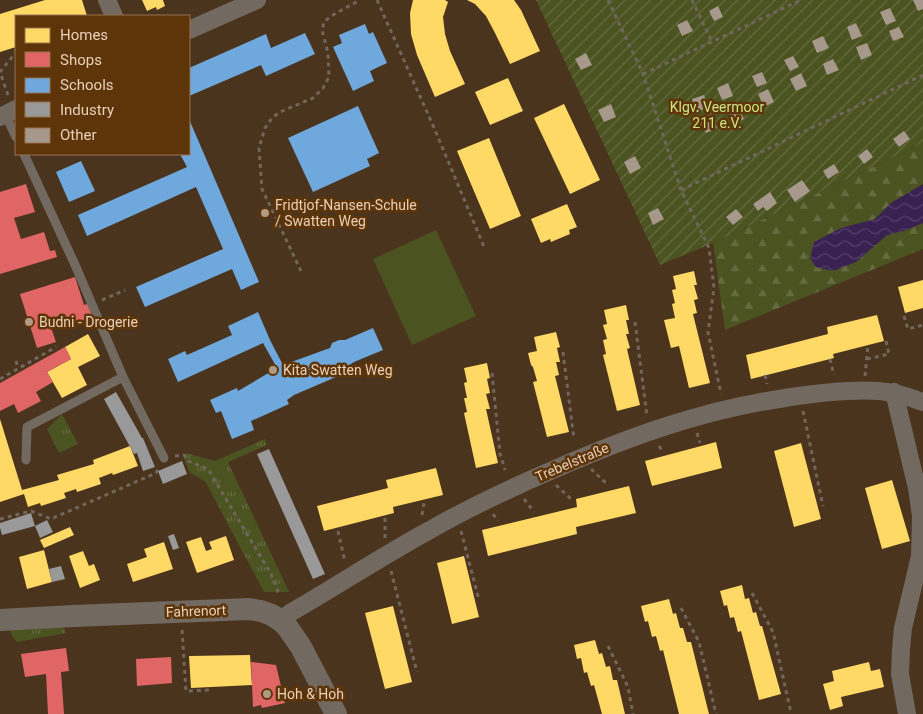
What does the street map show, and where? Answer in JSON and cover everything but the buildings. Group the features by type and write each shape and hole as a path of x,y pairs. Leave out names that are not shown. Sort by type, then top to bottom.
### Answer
{"street":[{"path":"107,0 114,15"},
{"path":"190,30 257,0"},
{"name":"Trebelstraße","path":"281,621 290,613 461,513 515,486 650,430 724,409 771,400 840,391 894,392 923,402"},
{"path":"894,392 917,488 921,516 920,556 903,628 901,649 900,674 907,714"},
{"name":"Fahrenort","path":"0,620 249,609 261,611 281,621 295,637 336,714"}],"lane":[{"path":"8,109 15,134"},
{"path":"24,155 76,267 123,377 164,458"},
{"path":"26,460 27,428 123,377"}],"path":[{"path":"302,272 262,189 258,148 265,128 272,118 280,112 313,98 324,88 330,78 328,53 322,30 324,22 360,0"},
{"path":"377,0 485,249"},
{"path":"608,0 643,74 681,190 709,248 714,288 708,332 722,401"},
{"path":"692,0 712,42"},
{"path":"643,74 801,0"},
{"path":"8,109 0,72 15,55"},
{"path":"681,190 923,75"},
{"path":"102,300 125,290"},
{"path":"904,316 908,329 923,325"},
{"path":"635,322 648,422"},
{"path":"867,360 889,354 886,341"},
{"path":"864,383 868,345"},
{"path":"0,379 56,347"},
{"path":"563,352 574,439"},
{"path":"830,359 834,376"},
{"path":"16,361 18,368"},
{"path":"492,373 500,454 505,470"},
{"path":"802,405 823,506"},
{"path":"0,519 31,511 51,519 156,473 164,458 184,455 188,461 208,469 271,574 279,594"},
{"path":"587,466 608,485"},
{"path":"552,481 573,501"},
{"path":"521,495 534,512"},
{"path":"384,538 385,518"},
{"path":"460,526 479,600"},
{"path":"338,532 347,570"},
{"path":"390,566 417,672"},
{"path":"752,593 773,632 791,713"},
{"path":"681,608 699,642 716,714"},
{"path":"182,629 186,691 210,690"},
{"path":"608,646 628,687 633,714"}],"green space":[{"name":"Klgv. Veermoor 211 e.V.","path":"536,0 923,0 923,143 713,243 660,265"},
{"path":"923,143 923,249 725,330 713,243"},
{"path":"436,230 476,316 412,345 373,259"},
{"path":"62,414 78,444 59,453 47,429"},
{"path":"265,439 267,445 228,462 289,592 264,592 205,481 190,473 184,459 187,453 215,461"},
{"path":"64,627 66,633 17,642 10,630"}],"water":[{"path":"923,184 923,223 904,231 887,235 856,262 833,271 816,267 810,258 814,242 841,228 875,219 891,203"}],"place":[{"name":"Fridtjof-Nansen-Schule / Swatten Weg","path":"265,213"},
{"name":"Budni - Drogerie","path":"29,322"},
{"name":"Kita Swatten Weg","path":"273,370"},
{"name":"Hoh & Hoh","path":"267,694"}]}
